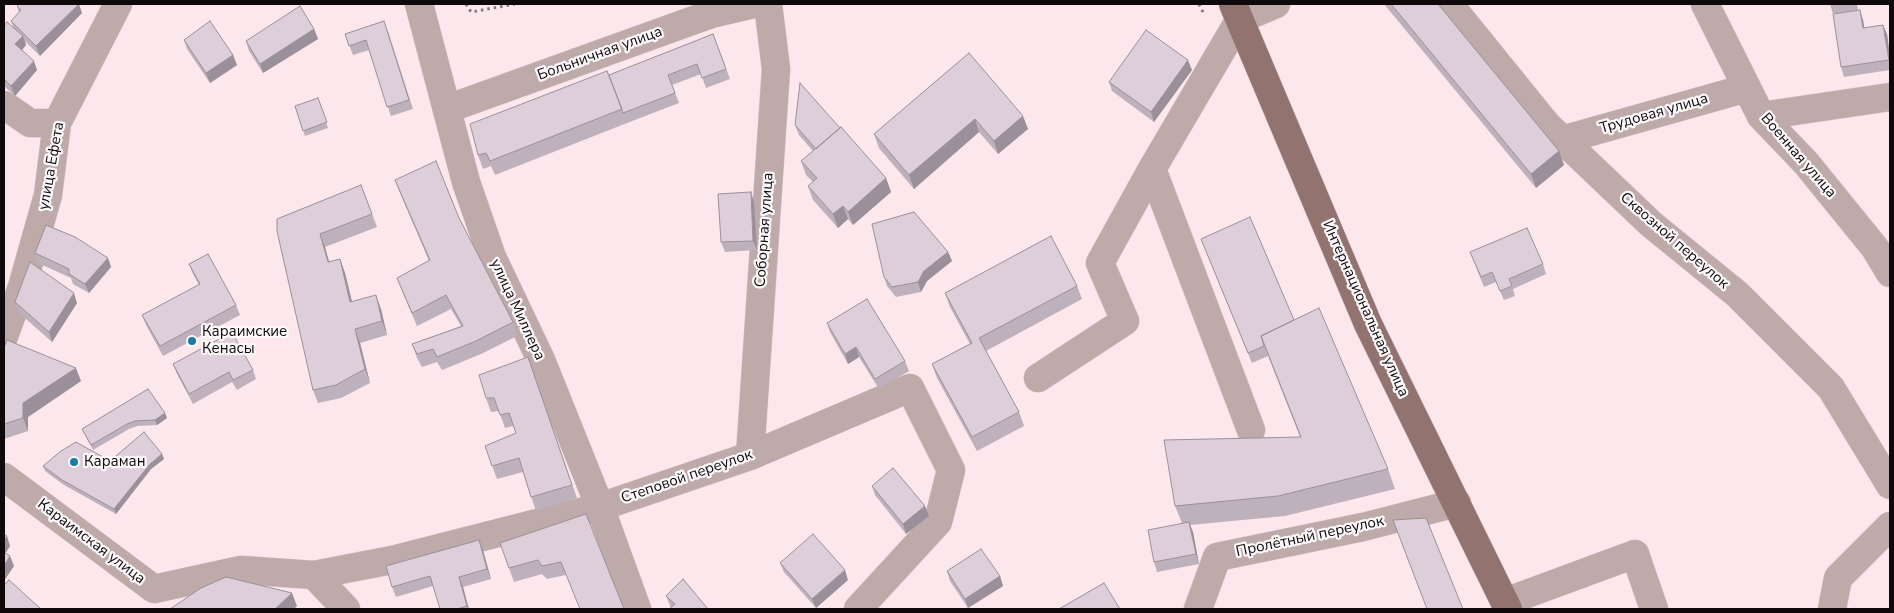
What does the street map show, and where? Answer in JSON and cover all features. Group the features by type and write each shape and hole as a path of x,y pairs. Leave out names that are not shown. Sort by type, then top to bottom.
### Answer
{"main road":[{"name":"Интернациональная улица","path":"1237,11 1368,324 1506,606"}],"street":[{"name":"улица Миллера","path":"419,4 466,182 492,257 541,360 600,507 637,609"},
{"name":"Больничная улица","path":"447,109 711,14 754,4"},
{"name":"Соборная улица","path":"750,456 776,68 768,4"},
{"path":"1038,378 1125,321 1100,263 1237,11 1276,4"},
{"name":"Сквозной переулок","path":"1449,4 1546,124 1651,224 1737,294 1831,388 1890,485"},
{"name":"Военная улица","path":"1705,4 1761,116 1806,164 1869,240 1890,273"},
{"name":"улица Ефета","path":"4,336 22,287 48,195 57,123 114,5"},
{"name":"Трудовая улица","path":"1562,140 1747,88"},
{"path":"1761,116 1890,97"},
{"path":"4,105 30,123 57,123"},
{"path":"1152,169 1251,430"},
{"name":"Степовой переулок","path":"314,574 392,560 600,507 750,456 910,388 951,470 938,522 858,609"},
{"name":"Караимская улица","path":"4,478 154,599 241,570 314,574"},
{"name":"Пролётный переулок","path":"1198,609 1217,557 1363,527 1457,503"},
{"path":"1832,609 1838,578 1890,526"},
{"path":"1506,606 1635,554 1654,609"},
{"path":"314,574 346,609"}],"path":[{"path":"466,4 471,12 515,4"}],"building":[{"path":"19,4 79,4 36,46 11,21 21,10 17,6"},
{"path":"1391,4 1438,4 1559,151 1531,174"},
{"path":"300,6 314,29 260,64 246,41"},
{"path":"1860,10 1863,28 1883,25 1889,60 1841,67 1833,14"},
{"path":"210,21 233,55 206,73 184,40"},
{"path":"384,21 409,100 387,107 366,40 349,46 345,34"},
{"path":"7,22 23,36 15,44 34,61 11,86 4,79 4,26"},
{"path":"1146,30 1188,60 1151,112 1109,82"},
{"path":"713,34 726,69 702,78 697,64 668,75 675,93 623,113 609,75"},
{"path":"969,53 1023,116 994,141 975,119 909,175 874,134"},
{"path":"607,71 622,109 490,161 486,153 478,155 470,124"},
{"path":"800,83 840,128 816,149 795,125"},
{"path":"318,98 327,122 303,131 295,106"},
{"path":"841,127 886,178 848,212 843,206 833,214 808,186 817,178 801,161"},
{"path":"436,161 459,218 513,322 476,341 437,357 433,349 417,354 412,344 463,326 446,295 412,313 397,278 430,260 395,180"},
{"path":"361,185 372,214 320,234 328,262 340,259 350,302 376,295 382,321 355,329 365,369 336,385 313,390 277,231 277,219"},
{"path":"751,192 753,241 721,242 718,194"},
{"path":"914,212 948,252 924,271 918,282 892,287 884,277 872,224"},
{"path":"1250,217 1294,320 1261,336 1264,346 1248,353 1201,239"},
{"path":"46,225 75,237 108,258 85,284 69,274 69,269 35,253"},
{"path":"1527,228 1543,264 1509,279 1512,286 1500,291 1492,272 1481,277 1470,252"},
{"path":"1051,236 1077,286 979,338 1019,412 972,437 932,364 972,343 945,293"},
{"path":"208,254 236,305 160,346 142,315 200,284 189,264"},
{"path":"30,262 74,293 49,332 15,302"},
{"path":"867,299 905,361 875,379 856,347 845,354 827,323"},
{"path":"1319,308 1388,469 1278,496 1175,506 1164,440 1301,437 1261,336"},
{"path":"232,332 253,370 233,380 229,372 189,394 173,364"},
{"path":"7,340 76,368 23,403 23,418 4,424 4,348"},
{"path":"528,357 572,485 531,497 519,458 492,466 485,446 516,433 509,413 500,415 494,398 486,398 479,375"},
{"path":"148,389 165,413 155,420 135,421 127,424 91,445 82,429"},
{"path":"144,432 162,454 150,464 114,509 62,480 43,466 61,451 76,442 110,461"},
{"path":"893,468 925,506 903,524 872,486"},
{"path":"586,514 624,609 580,609 561,562 542,566 538,560 509,568 500,543"},
{"path":"1426,518 1463,609 1427,609 1393,520"},
{"path":"1189,522 1196,554 1154,562 1148,530"},
{"path":"813,534 845,570 812,599 780,563"},
{"path":"479,540 487,569 459,577 467,606 457,609 440,609 430,576 392,587 386,566"},
{"path":"981,549 1000,576 965,599 947,571"},
{"path":"4,552 10,556 4,566"},
{"path":"226,577 292,593 275,609 170,609 201,588"},
{"path":"683,579 708,609 669,609 675,604 666,596"},
{"path":"9,580 41,609 4,609 4,585"},
{"path":"1104,583 1120,609 1059,609"}],"place":[{"name":"Караимские Кенасы","path":"192,341"},
{"name":"Караман","path":"74,462"}]}
